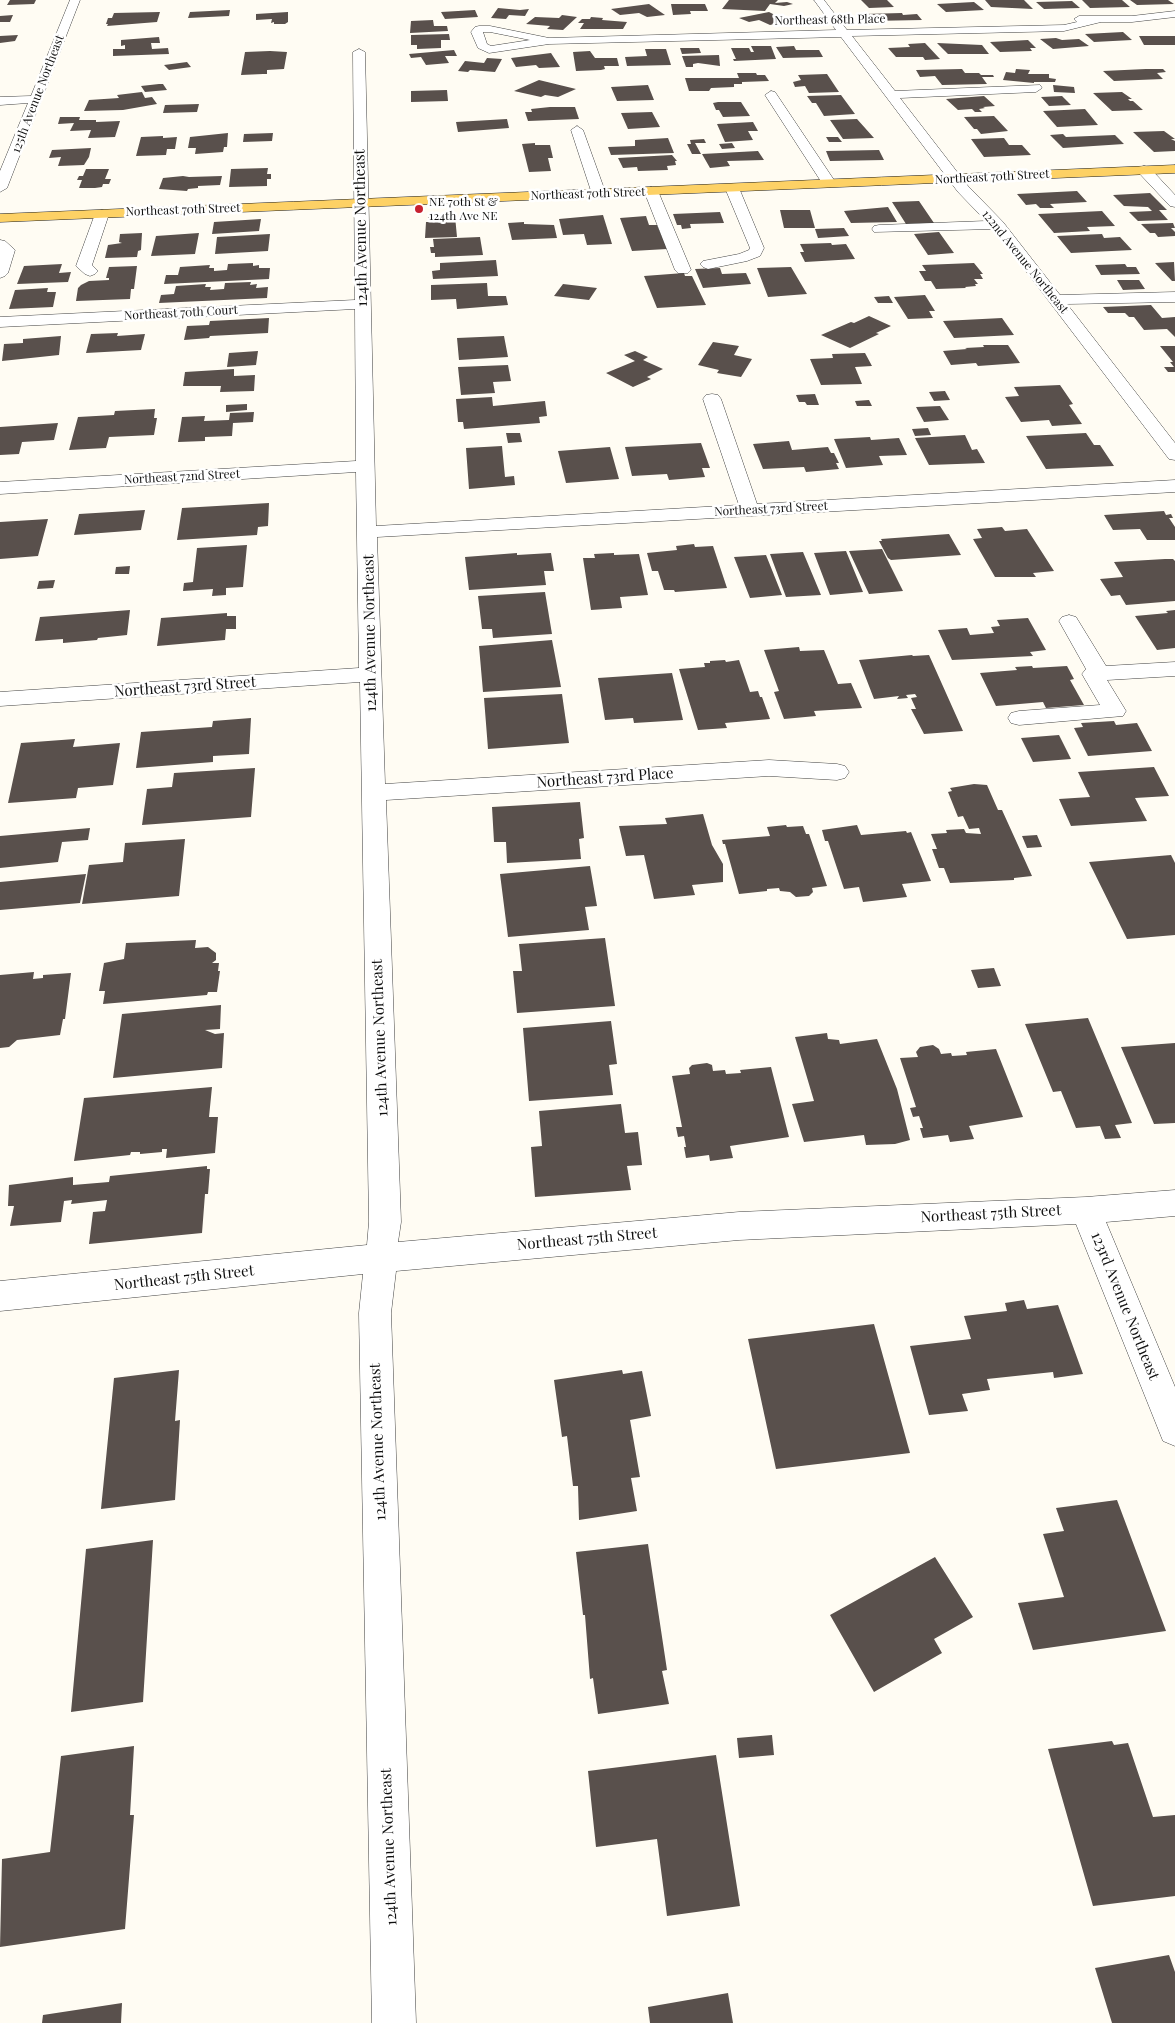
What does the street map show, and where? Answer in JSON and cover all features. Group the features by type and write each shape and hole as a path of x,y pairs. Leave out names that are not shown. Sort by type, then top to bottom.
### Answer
{"main road":[{"name":"Northeast 70th Street","path":"0,218 1175,169"}],"street":[{"name":"125th Avenue Northeast","path":"0,188 75,0"},
{"name":"122nd Avenue Northeast","path":"819,0 963,189 998,225 1175,455"},
{"name":"Northeast 68th Place","path":"549,41 490,29 479,29 477,32 482,46 489,50 549,41 923,31 987,32 1064,28 1096,20 1132,19 1175,14"},
{"name":"Northeast 68th Place","path":"1132,19 1175,26"},
{"path":"715,23 738,36"},
{"path":"677,38 687,25"},
{"name":"124th Avenue Northeast","path":"359,52 365,466 385,1222 375,1313 394,2023"},
{"path":"892,95 1036,88"},
{"path":"771,95 829,183"},
{"path":"0,101 36,99"},
{"path":"578,130 598,194"},
{"path":"3,143 19,142"},
{"path":"1144,170 1175,203"},
{"path":"708,264 742,258 755,253 757,248 732,188"},
{"path":"651,191 683,270"},
{"path":"90,271 84,266 102,214"},
{"path":"879,229 998,225"},
{"path":"0,244 8,250 0,272"},
{"path":"1056,300 1175,297"},
{"name":"Northeast 70th Court","path":"0,322 362,304"},
{"path":"712,399 750,510"},
{"name":"Northeast 72nd Street","path":"0,488 365,466"},
{"name":"Northeast 73rd Street","path":"367,532 1175,486"},
{"path":"1069,621 1100,674"},
{"path":"1019,718 1115,712 1093,674 1175,669"},
{"name":"Northeast 73rd Street","path":"0,699 371,674"},
{"name":"Northeast 73rd Place","path":"373,793 768,768 837,772"},
{"name":"Northeast 75th Street","path":"0,1296 382,1258 739,1226 1086,1210 1175,1203"},
{"name":"123rd Avenue Northeast","path":"1086,1210 1175,1429"}],"building":[{"path":"10,0 36,0 34,4 7,5"},
{"path":"729,0 778,0 775,3 787,2 793,4 784,6 770,4 765,11 722,9"},
{"path":"861,0 887,0 894,7 869,8"},
{"path":"985,0 1024,0 1033,9 991,7"},
{"path":"1082,0 1122,0 1130,7 1090,8"},
{"path":"1130,0 1168,0 1174,4 1137,5"},
{"path":"1072,1 1080,8 1044,9 1036,2"},
{"path":"974,2 984,10 946,12 937,4"},
{"path":"649,4 665,15 647,17 639,13 620,15 611,9"},
{"path":"671,4 705,4 708,11 690,11 691,14 673,15"},
{"path":"498,8 529,9 525,16 509,15 506,19 491,18"},
{"path":"230,10 229,16 188,18 190,12"},
{"path":"475,10 478,17 445,19 441,12"},
{"path":"160,12 157,22 107,26 108,24 106,24 108,18 112,18 114,13"},
{"path":"288,12 288,22 285,24 271,23 272,19 256,20 256,14"},
{"path":"769,12 792,20 770,25 759,20 749,22 739,18"},
{"path":"902,13 903,15 917,14 922,20 870,21 864,14"},
{"path":"13,15 10,22 0,22 0,16"},
{"path":"562,15 577,17 563,30 547,29 550,26 526,24 535,17 559,18"},
{"path":"591,17 627,22 623,29 580,29 584,23 578,23 582,19 590,19"},
{"path":"433,20 434,26 447,26 448,31 410,33 411,21"},
{"path":"1123,32 1132,40 1094,42 1085,34"},
{"path":"449,34 450,40 441,40 441,48 417,49 417,45 411,45 411,35"},
{"path":"18,35 15,41 0,43 0,36"},
{"path":"1139,36 1175,36 1175,45 1144,45"},
{"path":"159,37 160,43 151,43 152,49 168,48 169,54 113,56 113,49 125,49 125,45 121,46 121,40"},
{"path":"1056,38 1062,40 1079,39 1089,46 1053,49 1040,39"},
{"path":"1028,40 1036,48 1030,48 1032,51 1000,52 990,42"},
{"path":"925,43 940,59 925,60 923,57 896,57 888,48 910,47 908,44"},
{"path":"937,43 982,45 989,54 948,54"},
{"path":"751,46 771,46 776,59 734,61 733,59 736,59 731,48 749,48 751,52 754,52"},
{"path":"794,46 796,50 819,50 823,57 783,58 776,47"},
{"path":"680,48 699,48 701,53 682,54"},
{"path":"645,49 666,49 671,65 627,66 625,57 647,56"},
{"path":"454,50 457,56 445,56 449,63 426,65 421,57 411,58 409,54"},
{"path":"590,51 595,58 617,58 619,66 604,66 605,69 601,70 576,71 573,52"},
{"path":"245,52 287,52 284,69 267,70 267,74 241,75"},
{"path":"551,53 560,67 539,68 536,65 516,67 511,58"},
{"path":"719,55 720,66 698,63 693,64 693,67 686,67 682,56"},
{"path":"487,58 502,59 495,72 458,71 465,61 484,63"},
{"path":"187,62 191,67 169,70 164,65"},
{"path":"962,69 965,73 979,73 981,75 993,75 994,77 982,77 987,84 942,85 935,76 920,77 916,70"},
{"path":"1016,69 1030,70 1028,74 1049,74 1049,78 1056,79 1055,82 1034,83 1003,80 1006,72 1015,73"},
{"path":"1163,69 1166,72 1157,73 1163,79 1114,81 1103,71"},
{"path":"737,73 765,75 769,81 742,82 742,84 734,84 734,87 711,88 709,91 689,91 685,78 739,78"},
{"path":"827,74 839,92 809,93 805,86 795,87 793,82 801,80 798,75"},
{"path":"539,80 576,89 558,97 545,95 541,97 514,91"},
{"path":"163,84 167,90 145,92 141,86"},
{"path":"648,85 654,100 617,101 611,87"},
{"path":"1053,85 1074,87 1075,93 1054,92"},
{"path":"447,90 448,101 411,102 411,91"},
{"path":"142,92 145,98 152,97 157,104 123,110 84,111 89,100 119,98 117,95"},
{"path":"1122,92 1132,99 1128,99 1130,101 1133,101 1143,110 1112,111 1093,93"},
{"path":"841,95 855,114 824,116 816,103 812,103 807,96"},
{"path":"984,96 995,106 979,109 982,112 975,112 972,109 958,110 946,99"},
{"path":"1062,96 1071,105 1049,106 1041,97"},
{"path":"741,102 750,116 723,117 719,110 716,110 713,103"},
{"path":"199,104 197,112 163,113 165,105"},
{"path":"575,107 579,119 528,121 525,112 532,112 531,109"},
{"path":"1085,109 1098,125 1057,127 1043,111"},
{"path":"652,112 660,127 628,129 621,113"},
{"path":"994,116 1008,131 981,134 964,117"},
{"path":"60,117 80,117 79,120 96,120 96,122 120,121 115,137 88,138 91,130 70,131 74,123 58,124"},
{"path":"507,119 509,128 458,132 456,122"},
{"path":"857,119 874,138 843,139 830,120"},
{"path":"753,122 758,131 748,131 753,140 725,142 717,124"},
{"path":"1164,131 1175,139 1171,139 1175,141 1175,151 1154,152 1133,132"},
{"path":"228,133 227,147 224,147 223,152 195,154 196,148 188,148 190,137"},
{"path":"273,133 272,141 243,142 244,134"},
{"path":"1063,134 1066,137 1115,135 1124,144 1063,148 1050,135"},
{"path":"163,136 163,138 177,137 175,149 167,149 166,155 136,156 141,137"},
{"path":"826,137 838,137 842,142 829,142"},
{"path":"668,138 674,153 611,155 608,147 635,146 635,140"},
{"path":"1004,138 1009,145 1022,145 1031,155 984,157 971,139"},
{"path":"704,139 706,143 695,143 701,154 692,154 687,144 691,144 690,140"},
{"path":"535,143 535,145 550,145 553,158 548,158 551,171 529,172 522,144"},
{"path":"732,143 735,148 722,149 719,144"},
{"path":"91,148 89,157 84,165 58,166 61,157 49,158 52,150"},
{"path":"879,150 884,160 830,161 826,151"},
{"path":"758,151 764,160 727,161 730,166 710,168 702,154"},
{"path":"672,155 677,161 675,161 676,165 667,166 668,170 638,171 637,167 623,168 618,158"},
{"path":"268,168 267,174 271,174 271,179 267,179 267,186 229,187 231,169"},
{"path":"86,169 109,169 105,179 111,179 109,184 103,184 102,187 95,188 79,188 82,180 77,180 79,176 83,176"},
{"path":"222,176 220,185 198,186 198,188 188,189 187,191 159,189 163,178"},
{"path":"1077,191 1087,202 1050,204 1054,208 1040,208 1036,204 1026,205 1017,194"},
{"path":"1150,193 1167,210 1159,210 1168,220 1138,221 1129,212 1152,211 1148,207 1124,206 1113,195"},
{"path":"919,201 934,223 906,224 892,202"},
{"path":"888,207 897,222 851,223 844,211"},
{"path":"780,210 810,210 815,228 784,228"},
{"path":"1102,211 1115,226 1087,227 1090,231 1054,233 1038,214"},
{"path":"720,212 724,223 690,224 691,228 682,229 681,225 677,225 673,214"},
{"path":"603,215 612,244 587,245 584,234 563,235 559,219"},
{"path":"455,216 457,237 425,238 426,222 429,222 428,217"},
{"path":"646,216 649,225 657,225 667,249 632,251 620,218"},
{"path":"261,219 259,231 212,234 214,222"},
{"path":"524,222 524,224 554,225 557,238 512,240 508,223"},
{"path":"1173,223 1175,228 1171,228 1175,232 1175,236 1158,237 1155,233 1150,233 1141,224"},
{"path":"844,228 849,236 818,238 815,229"},
{"path":"939,232 954,253 928,255 914,234"},
{"path":"142,233 141,250 138,251 137,257 105,258 108,245 122,243 119,242 120,234"},
{"path":"199,233 195,254 151,256 156,236"},
{"path":"270,234 268,251 215,254 217,237"},
{"path":"1102,234 1104,238 1120,237 1132,250 1071,253 1057,236"},
{"path":"480,237 483,255 435,257 435,253 431,253 430,247 434,247 433,239"},
{"path":"831,243 832,245 846,244 855,259 805,262 800,252 804,252 800,244"},
{"path":"496,260 498,276 433,279 432,271 440,270 440,263"},
{"path":"1174,262 1175,281 1172,281 1155,263"},
{"path":"253,263 253,266 259,265 259,268 270,268 269,279 164,284 166,275 178,275 180,267 210,265 209,268 214,268 214,271 227,270 228,264"},
{"path":"974,263 983,274 980,274 983,279 974,279 978,284 966,288 936,289 931,281 925,281 919,271 926,271 922,265"},
{"path":"62,264 59,273 71,272 68,282 17,284 24,266"},
{"path":"1125,264 1127,267 1136,267 1140,274 1101,275 1095,265"},
{"path":"137,266 134,289 131,289 130,299 76,301 78,288 81,285 89,281 109,280 109,278 106,278 109,267"},
{"path":"791,267 807,294 768,297 757,268"},
{"path":"720,268 722,274 746,273 751,284 703,288 695,269"},
{"path":"684,273 685,276 692,276 706,305 657,308 644,276"},
{"path":"1117,280 1139,280 1145,289 1123,290"},
{"path":"251,282 250,285 257,284 256,288 268,287 267,298 159,303 161,295 174,294 176,286 206,284 205,287 211,287 210,290 224,289 225,283"},
{"path":"487,283 488,296 506,296 508,305 457,309 456,299 431,300 431,285"},
{"path":"563,284 597,288 589,300 554,296"},
{"path":"48,288 47,292 56,292 53,307 9,309 15,290"},
{"path":"925,295 935,311 929,311 933,318 908,319 894,297"},
{"path":"889,296 893,303 878,303 874,297"},
{"path":"1151,305 1162,318 1175,317 1175,337 1167,329 1144,330 1134,317 1129,317 1125,313 1108,313 1103,307"},
{"path":"869,316 891,326 850,348 821,335 851,322 854,323"},
{"path":"269,318 268,333 210,336 209,338 184,340 187,326 209,325 210,321"},
{"path":"1002,318 1014,335 954,338 943,321"},
{"path":"118,333 117,336 145,334 141,350 86,353 91,334"},
{"path":"61,336 59,355 2,361 4,344 23,343 23,339"},
{"path":"504,336 508,357 459,360 457,338"},
{"path":"713,342 739,346 734,355 752,359 741,377 717,373 719,370 698,365"},
{"path":"983,345 1008,345 1020,363 978,366 976,363 951,365 943,351 984,347"},
{"path":"1160,346 1175,346 1175,372 1168,372 1164,367 1174,367 1170,362 1173,362"},
{"path":"258,351 256,365 227,367 229,353"},
{"path":"635,351 648,357 643,360 663,369 647,377 651,379 633,387 606,373 635,361 624,355"},
{"path":"865,353 872,366 855,367 862,384 821,385 810,359 833,358 832,354"},
{"path":"508,365 511,381 493,382 495,393 461,395 458,367"},
{"path":"234,369 234,376 255,375 254,391 220,392 221,386 183,386 185,372"},
{"path":"1060,385 1073,404 1069,405 1082,424 1052,426 1049,420 1021,422 1005,397 1019,396 1014,387"},
{"path":"945,391 950,400 934,401 929,392"},
{"path":"815,394 819,405 807,405 805,402 799,402 796,395"},
{"path":"492,397 493,406 545,401 547,416 539,417 540,423 464,429 463,422 458,422 456,399"},
{"path":"869,400 872,406 857,406 855,401"},
{"path":"247,404 247,410 226,412 226,405"},
{"path":"940,406 949,420 924,422 916,407"},
{"path":"155,409 154,418 157,418 154,435 109,437 106,448 69,450 78,417 114,415 115,411"},
{"path":"254,412 253,422 233,423 232,436 205,437 205,441 178,442 182,417 205,416 204,421 229,420 230,413"},
{"path":"58,423 54,440 22,442 19,454 0,455 0,427"},
{"path":"928,428 931,435 915,436 912,429"},
{"path":"506,433 520,433 522,442 508,443"},
{"path":"1086,433 1094,445 1100,445 1114,466 1046,469 1026,436"},
{"path":"965,435 972,450 977,449 985,463 929,465 915,438"},
{"path":"870,437 871,440 899,438 907,455 879,456 883,465 846,468 834,439"},
{"path":"789,441 792,450 828,447 831,453 834,453 839,463 836,463 839,469 806,472 804,467 763,469 753,444"},
{"path":"701,443 710,468 702,468 705,477 669,480 667,474 632,476 625,447"},
{"path":"502,446 505,477 514,476 515,485 469,489 466,448"},
{"path":"610,447 619,479 566,483 558,451"},
{"path":"269,503 268,526 258,527 257,535 177,540 182,508"},
{"path":"145,510 141,530 74,535 79,514"},
{"path":"1164,511 1166,515 1171,514 1173,518 1169,518 1175,527 1175,540 1147,540 1140,529 1113,530 1104,515"},
{"path":"48,519 38,556 0,559 0,522"},
{"path":"1002,527 1005,531 1027,529 1054,571 1033,573 1036,577 995,577 973,539 982,538 977,529"},
{"path":"949,534 961,555 891,560 879,541 882,541 881,539"},
{"path":"694,544 695,547 713,546 727,588 675,592 674,590 664,590 658,571 652,571 647,553 677,550 676,546"},
{"path":"247,545 243,587 226,588 226,595 212,596 213,589 183,591 184,583 193,582 197,548"},
{"path":"882,549 903,591 869,594 849,551"},
{"path":"846,551 863,592 830,595 814,553"},
{"path":"803,552 821,595 786,597 770,554"},
{"path":"517,553 517,555 551,553 554,571 544,571 546,585 469,590 465,557"},
{"path":"614,553 614,555 639,554 648,595 620,597 622,608 591,610 583,558 595,558 594,554"},
{"path":"766,555 782,595 750,598 734,557"},
{"path":"1173,559 1175,561 1175,601 1126,605 1120,595 1111,596 1100,579 1123,577 1114,562"},
{"path":"130,566 129,574 115,574 116,567"},
{"path":"55,580 53,588 37,589 39,581"},
{"path":"545,592 552,634 493,638 492,629 482,629 478,596"},
{"path":"130,610 127,635 63,643 63,639 35,641 40,617"},
{"path":"1175,610 1175,648 1157,650 1135,616 1168,613 1166,611"},
{"path":"227,613 227,616 236,616 236,629 226,629 225,640 157,646 161,618"},
{"path":"1028,618 1046,650 1030,652 1033,656 952,660 938,630 967,628 970,635 994,633 991,627 1000,626 997,620"},
{"path":"552,640 561,687 483,692 479,646"},
{"path":"799,647 800,651 824,650 838,684 851,683 862,708 814,711 816,716 784,719 774,692 779,691 764,650"},
{"path":"929,655 963,731 924,734 911,709 916,709 911,698 917,697 915,694 906,695 908,698 897,699 899,696 874,699 859,660"},
{"path":"725,660 726,662 739,660 750,692 758,691 770,719 725,723 727,728 698,730 679,669 705,667 704,663"},
{"path":"1032,666 1033,668 1067,666 1074,679 1070,680 1084,705 1046,708 1043,702 996,706 980,673 1017,670 1015,667"},
{"path":"672,673 683,720 634,723 633,718 605,720 598,678"},
{"path":"562,694 569,743 488,749 484,698"},
{"path":"251,718 249,754 213,756 213,762 136,768 141,732 212,727 213,721"},
{"path":"1114,721 1116,725 1137,723 1152,751 1088,756 1074,728 1083,727 1081,723"},
{"path":"1059,735 1071,759 1033,762 1021,738"},
{"path":"75,739 73,747 120,743 113,785 78,788 76,798 8,803 21,743"},
{"path":"1154,767 1169,796 1135,798 1147,821 1071,826 1059,799 1090,797 1078,772"},
{"path":"255,768 251,817 142,825 147,789 172,787 174,773"},
{"path":"974,784 987,785 998,810 1002,810 1032,876 1014,878 1014,880 950,883 944,868 939,868 932,849 937,849 931,834 947,833 946,830 964,829 966,833 981,834 979,828 969,829 963,816 958,817 948,792 952,791 950,788"},
{"path":"580,802 584,838 579,839 581,859 507,863 506,842 494,842 492,807"},
{"path":"703,814 712,845 723,864 723,882 692,885 695,895 654,899 644,855 626,856 619,826 667,824 665,818"},
{"path":"786,825 787,827 803,826 806,834 809,834 827,886 812,888 813,892 809,896 796,897 790,892 780,891 779,888 739,894 725,844 723,844 722,840 770,836 767,827"},
{"path":"857,825 861,835 911,832 931,881 902,884 907,897 863,902 859,887 844,889 828,841 825,841 822,830"},
{"path":"90,828 88,840 62,842 58,862 0,868 0,836"},
{"path":"1037,835 1042,847 1027,848 1022,836"},
{"path":"185,839 179,896 82,904 89,865 123,862 125,843"},
{"path":"1171,855 1175,863 1175,935 1127,939 1089,862"},
{"path":"590,866 597,906 585,907 589,930 508,937 500,874"},
{"path":"86,874 80,903 0,910 0,882"},
{"path":"605,938 615,1006 517,1013 513,971 522,971 519,944"},
{"path":"196,940 195,948 208,947 216,953 216,960 212,963 219,963 218,971 220,971 217,992 208,992 207,995 103,1004 105,991 99,991 104,963 124,959 126,943"},
{"path":"994,968 1001,986 978,988 971,970"},
{"path":"34,972 33,979 43,978 43,975 71,973 65,1019 63,1019 60,1035 17,1040 9,1047 0,1048 0,975"},
{"path":"221,1005 220,1029 205,1030 215,1034 224,1033 222,1068 113,1078 122,1014"},
{"path":"1088,1018 1132,1123 1115,1125 1121,1138 1105,1139 1100,1126 1076,1128 1061,1091 1053,1092 1025,1024"},
{"path":"611,1021 617,1064 609,1065 613,1095 529,1101 523,1028"},
{"path":"827,1033 828,1039 839,1040 840,1044 877,1039 897,1089 910,1140 895,1144 866,1145 864,1135 804,1142 792,1104 814,1101 795,1037"},
{"path":"1175,1043 1175,1123 1154,1124 1121,1047"},
{"path":"933,1045 939,1049 941,1054 951,1053 952,1056 967,1055 966,1052 996,1049 1023,1117 969,1126 974,1139 950,1142 948,1135 923,1138 920,1128 923,1128 919,1116 913,1117 910,1108 916,1107 900,1058 918,1057 916,1052 920,1047"},
{"path":"707,1063 712,1065 713,1071 725,1070 726,1074 741,1073 740,1070 771,1067 789,1137 730,1146 733,1158 710,1161 709,1155 686,1158 684,1136 678,1137 676,1127 682,1127 672,1076 690,1074 689,1068 692,1065"},
{"path":"212,1087 209,1117 218,1117 215,1153 166,1158 167,1149 162,1149 162,1152 140,1154 140,1152 131,1152 130,1155 74,1161 84,1098"},
{"path":"621,1104 625,1133 638,1132 642,1165 627,1166 631,1190 535,1197 531,1147 542,1146 539,1111"},
{"path":"207,1166 207,1169 210,1169 208,1194 205,1194 202,1233 89,1244 93,1212 105,1211 107,1200 71,1204 72,1200 64,1201 61,1222 10,1226 14,1206 8,1206 9,1185 73,1177 73,1185 109,1182 110,1176"},
{"path":"1024,1300 1027,1309 1058,1305 1083,1374 1054,1378 1053,1372 987,1379 990,1390 962,1394 968,1411 929,1415 910,1346 971,1339 964,1316 1007,1311 1005,1303"},
{"path":"874,1324 910,1453 776,1469 748,1339"},
{"path":"179,1370 175,1421 180,1420 175,1500 101,1509 114,1378"},
{"path":"622,1370 623,1374 642,1371 651,1416 630,1420 640,1477 631,1478 637,1511 579,1520 578,1486 573,1486 567,1436 562,1437 554,1380"},
{"path":"1117,1500 1166,1631 1033,1650 1018,1603 1064,1597 1043,1534 1064,1531 1056,1508"},
{"path":"153,1540 143,1702 71,1712 86,1549"},
{"path":"648,1544 667,1670 662,1671 669,1704 598,1714 593,1678 590,1679 585,1615 583,1615 576,1552"},
{"path":"935,1557 973,1617 934,1639 942,1653 874,1692 830,1615"},
{"path":"772,1735 774,1755 739,1758 737,1738"},
{"path":"1112,1741 1114,1745 1128,1743 1153,1817 1175,1815 1175,1896 1093,1906 1048,1749"},
{"path":"134,1746 130,1815 134,1815 125,1929 0,1947 2,1859 50,1852 61,1756"},
{"path":"716,1755 740,1906 667,1916 657,1839 596,1847 588,1771"},
{"path":"1169,1955 1175,1972 1175,2023 1112,2023 1095,1968"},
{"path":"728,1993 733,2023 650,2023 648,2007"},
{"path":"122,2003 121,2023 42,2023 43,2015"}],"place":[{"name":"NE 70th St & 124th Ave NE","path":"419,209"}]}
